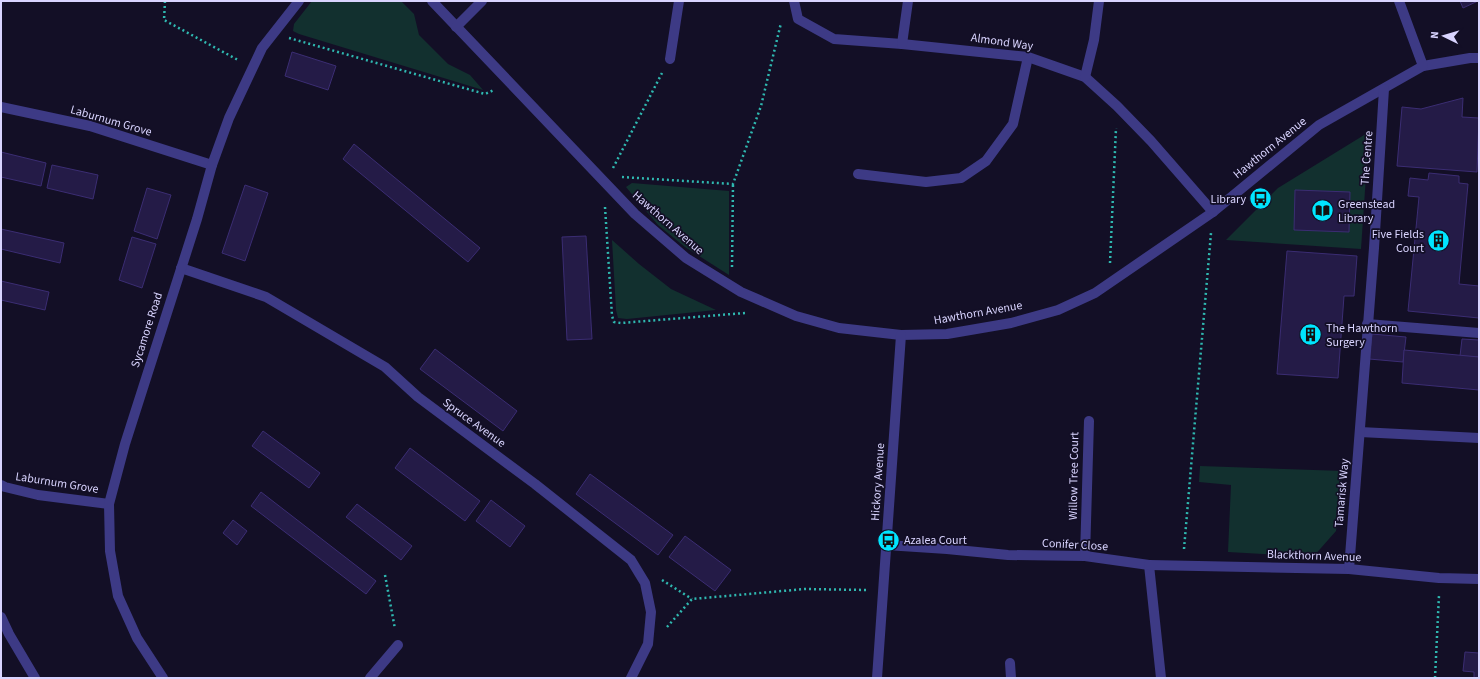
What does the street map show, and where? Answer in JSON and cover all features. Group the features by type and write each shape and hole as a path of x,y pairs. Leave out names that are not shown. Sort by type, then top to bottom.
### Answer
{"street":[{"name":"Sycamore Road","path":"163,678 137,638 118,596 110,551 109,504 125,444 180,268 197,219 212,165 229,118 262,48 299,1"},
{"name":"Hawthorn Avenue","path":"432,1 604,177 636,214 686,258 732,287 796,316 839,328 901,335 947,334 1011,323 1058,310 1096,293 1213,212 1319,126 1423,66 1470,58 1479,58"},
{"path":"456,27 482,1"},
{"path":"670,59 679,1"},
{"name":"Almond Way","path":"794,1 798,19 834,39 902,44 1028,57 1085,77 1117,106 1151,141 1213,212"},
{"path":"902,44 908,1"},
{"path":"1085,77 1094,40 1099,1"},
{"path":"1399,1 1423,66"},
{"path":"858,174 926,182 961,178 986,161 1013,124 1028,57"},
{"name":"The Centre","path":"1360,418 1374,248 1384,89"},
{"name":"Laburnum Grove","path":"1,107 90,126 212,165"},
{"name":"Spruce Avenue","path":"180,268 266,296 385,367 418,397 535,484 631,560 645,583 651,612 648,644 631,678"},
{"path":"1367,324 1479,333"},
{"name":"Hickory Avenue","path":"877,678 901,335"},
{"name":"Tamarisk Way","path":"1349,569 1360,418"},
{"name":"Willow Tree Court","path":"1086,556 1089,421"},
{"path":"1360,432 1479,438"},
{"name":"Laburnum Grove","path":"1,485 38,495 109,504"},
{"name":"Conifer Close","path":"886,545 1008,555 1086,556 1148,565"},
{"path":"1148,565 1161,678"},
{"name":"Blackthorn Avenue","path":"1148,565 1349,569 1440,578 1479,579"},
{"path":"1,617 9,634 36,678"},
{"path":"370,678 398,645"},
{"path":"1010,663 1010,678"}],"path":[{"path":"165,1 164,20 253,68"},
{"path":"732,287 733,184 761,106 783,16"},
{"path":"273,34 484,94 510,82"},
{"path":"670,59 604,177 612,316 614,322 621,323 749,312 758,299"},
{"path":"1109,284 1117,106"},
{"path":"604,177 733,184"},
{"path":"1183,566 1213,212"},
{"path":"385,575 398,645"},
{"path":"1435,678 1440,578"},
{"path":"662,632 692,599 805,589 883,591"}],"green space":[{"path":"312,1 401,1 414,14 419,35 448,64 470,75 483,90 293,31 294,24"},
{"path":"1369,132 1361,249 1226,240 1278,188"},
{"path":"632,183 729,191 729,275 685,247 658,225 626,187"},
{"path":"612,240 639,264 671,289 716,310 627,319 618,318 616,310"},
{"path":"1200,466 1343,471 1336,531 1313,557 1228,552 1231,485 1199,482"}],"building":[{"path":"1460,1 1478,1 1463,8"},
{"path":"292,52 336,66 328,90 285,76"},
{"path":"1463,98 1462,117 1479,118 1477,172 1397,166 1402,107 1421,109"},
{"path":"354,144 480,248 468,262 343,159"},
{"path":"1,152 46,163 41,186 1,177"},
{"path":"52,165 98,175 93,199 47,188"},
{"name":"Five Fields Court","path":"1429,173 1459,176 1459,183 1468,184 1459,284 1479,286 1479,318 1408,311 1419,197 1408,196 1410,178 1428,180"},
{"path":"245,185 268,193 245,261 222,253"},
{"path":"147,188 171,195 157,239 134,231"},
{"name":"Greenstead Library","path":"1295,190 1350,192 1349,232 1294,230"},
{"path":"1,229 64,243 60,263 1,249"},
{"path":"586,236 592,339 567,340 562,237"},
{"path":"132,237 156,244 142,288 119,280"},
{"name":"The Hawthorn Surgery","path":"1287,251 1357,256 1354,296 1344,296 1338,378 1277,374"},
{"path":"1,281 49,292 45,310 1,300"},
{"path":"1372,334 1406,337 1403,362 1369,359"},
{"path":"1462,339 1479,340 1479,357 1460,356"},
{"path":"435,349 517,411 503,431 420,369"},
{"path":"1404,350 1479,357 1479,390 1402,383"},
{"path":"263,431 320,473 309,488 252,446"},
{"path":"410,448 480,501 465,521 395,468"},
{"path":"590,474 673,535 658,555 576,494"},
{"path":"261,492 376,581 366,594 251,506"},
{"path":"491,500 525,526 510,547 476,521"},
{"path":"357,504 412,546 401,560 346,517"},
{"path":"233,520 247,531 237,545 223,533"},
{"path":"685,536 731,570 715,591 669,557"},
{"path":"1465,652 1479,653 1479,678 1474,678 1474,672 1463,671"}],"place":[{"name":"Library","path":"1261,199"},
{"name":"Greenstead Library","path":"1322,211"},
{"name":"Five Fields Court","path":"1439,241"},
{"name":"The Hawthorn Surgery","path":"1311,335"},
{"name":"Azalea Court","path":"889,540"}]}
